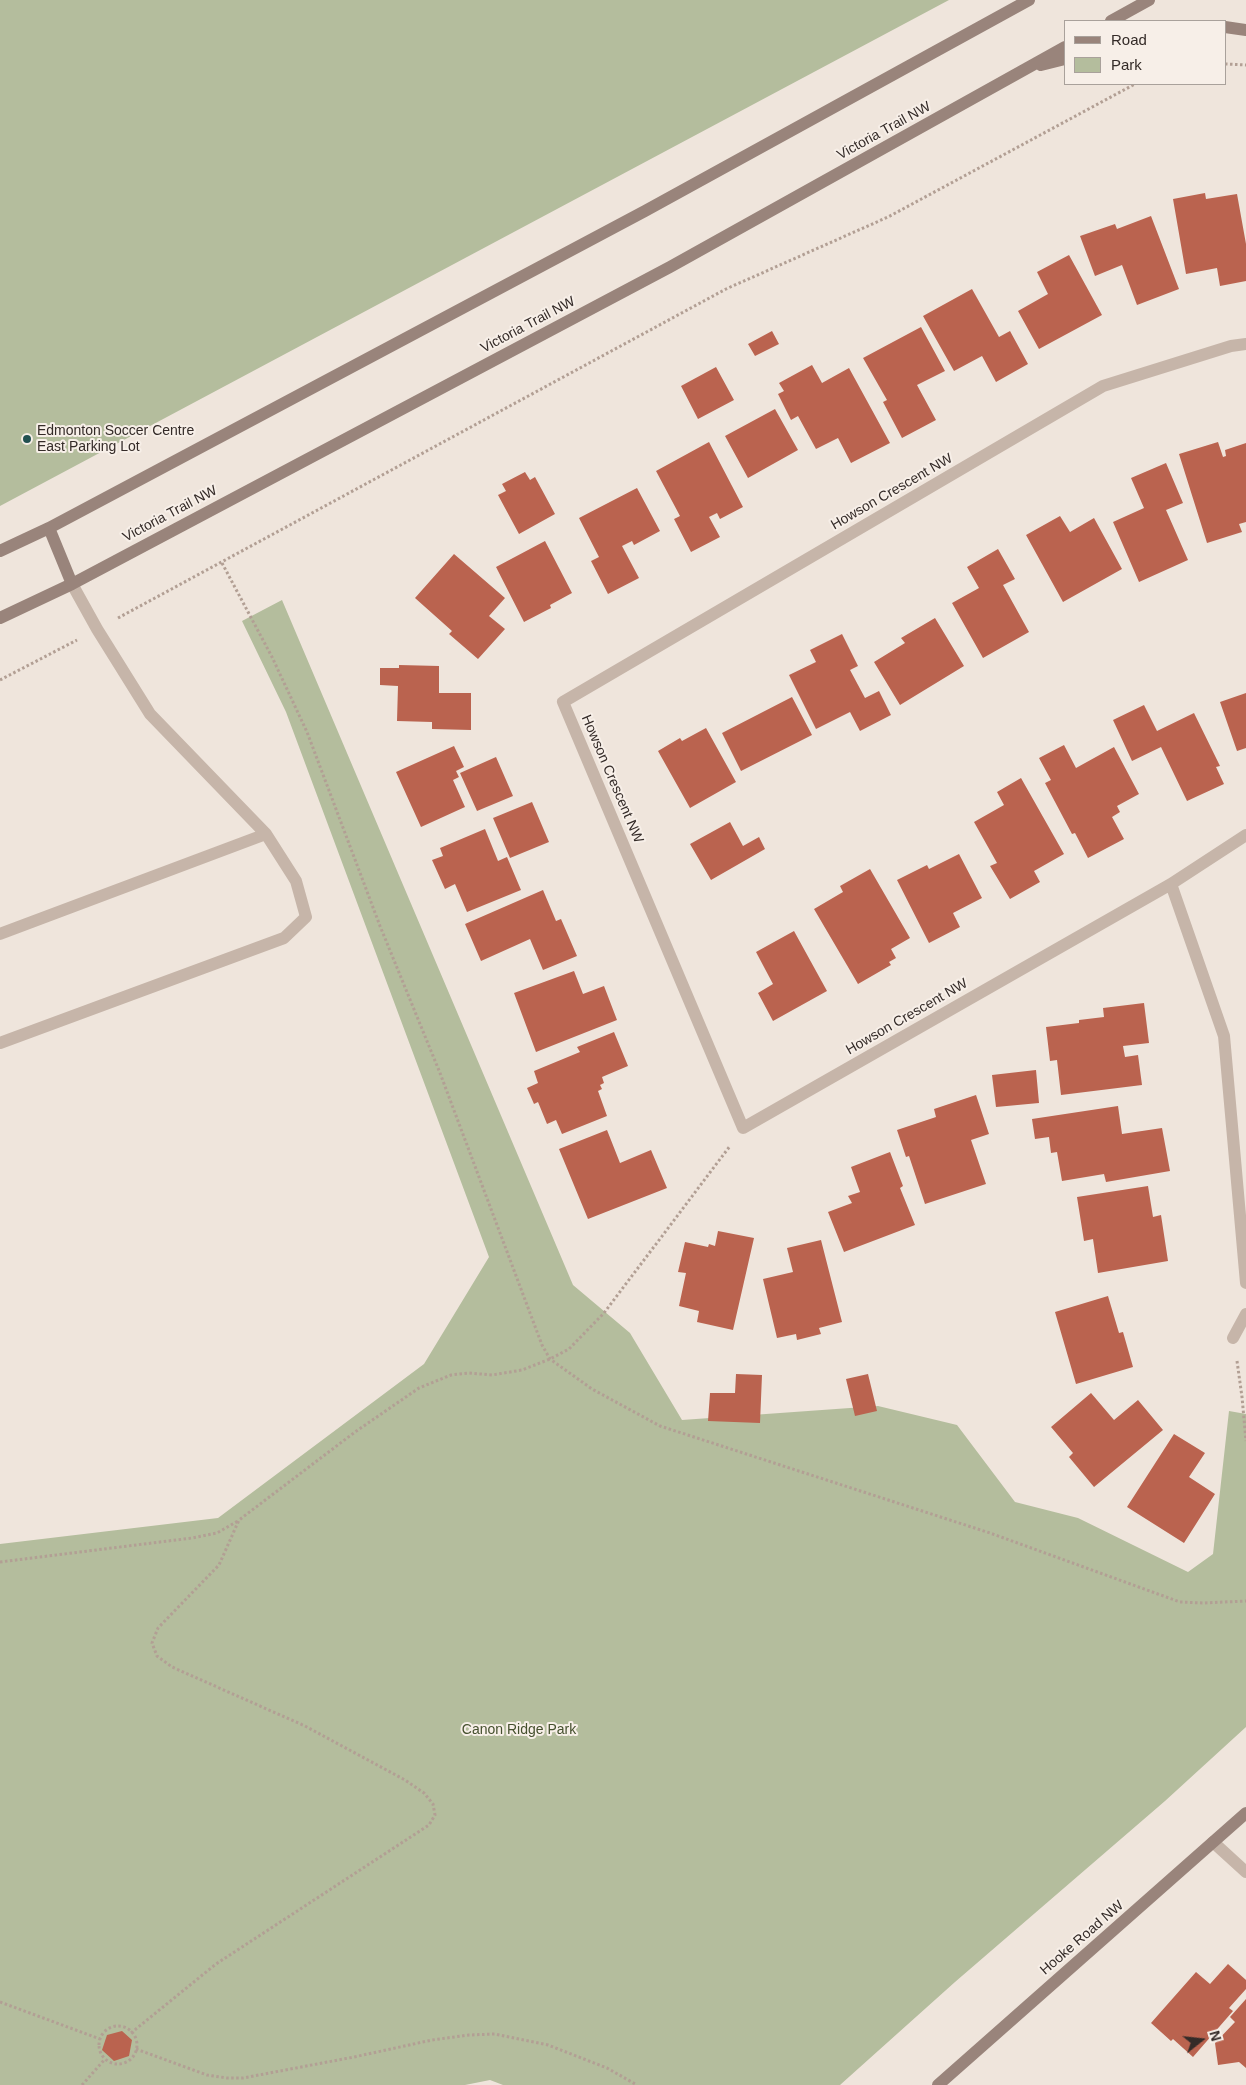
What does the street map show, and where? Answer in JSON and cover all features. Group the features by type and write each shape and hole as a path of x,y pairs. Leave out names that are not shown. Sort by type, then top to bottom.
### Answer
{"main road":[{"path":"0,551 49,528 636,215 1029,0"},
{"path":"1113,20 1149,0"},
{"path":"1226,27 1246,30"},
{"name":"Victoria Trail NW","path":"0,618 72,584 662,272 1064,48"},
{"path":"1026,69 1064,60"},
{"path":"49,528 72,584"},
{"name":"Hooke Road NW","path":"938,2085 1246,1814"}],"street":[{"name":"Howson Crescent NW","path":"1246,344 1231,346 1103,386 563,702 743,1128 1170,884 1246,836"},
{"path":"0,1043 284,938 306,917 296,881 266,834 150,714 97,629 72,584"},
{"path":"0,934 266,834"},
{"path":"1170,884 1224,1036 1246,1283"},
{"path":"1233,1338 1246,1314"},
{"path":"1214,1842 1246,1872"}],"path":[{"path":"1226,64 1246,65"},
{"path":"0,680 222,563 726,289 888,217 1133,85"},
{"path":"222,563 272,657 307,732 380,926 440,1073 542,1345 550,1359 592,1389 660,1426 990,1533 1180,1602 1246,1601"},
{"path":"0,1562 192,1538 217,1533 239,1520 355,1432 419,1388 451,1375 469,1373 492,1375 515,1371 550,1359 568,1349 604,1313 743,1128"},
{"path":"1233,1338 1242,1396 1246,1441"},
{"path":"131,2033 216,1964 429,1825 435,1815 433,1804 424,1793 405,1780 305,1726 172,1667 157,1656 152,1643 158,1628 219,1565 239,1520"},
{"path":"0,2002 100,2039"},
{"path":"111,2028 124,2028 131,2033 136,2041 136,2049 132,2058 121,2064 115,2064 105,2059 99,2048 100,2039 106,2031 111,2028"},
{"path":"136,2049 207,2075 243,2078 432,2040 495,2034 548,2044 607,2068 637,2085"},
{"path":"82,2085 105,2059"}],"green space":[{"path":"0,0 949,0 0,506"},
{"name":"Canon Ridge Park","path":"282,600 573,1285 630,1333 682,1420 878,1406 957,1425 1015,1502 1078,1518 1188,1572 1213,1554 1229,1411 1246,1414 1246,1727 1165,1801 955,1982 840,2085 503,2085 490,2080 465,2085 0,2085 0,1544 218,1518 424,1364 489,1257 286,712 242,621"}],"building":[{"path":"1205,193 1206,199 1237,194 1246,244 1246,281 1220,286 1217,268 1186,274 1173,199"},
{"path":"1151,216 1179,289 1137,305 1122,265 1095,276 1080,236 1115,224 1117,229"},
{"path":"1069,255 1102,315 1039,349 1018,311 1048,294 1037,272"},
{"path":"972,289 999,337 1010,331 1028,364 996,382 982,356 954,371 923,316"},
{"path":"921,327 945,371 917,385 936,420 902,438 883,402 887,400 863,358"},
{"path":"772,331 779,344 755,356 748,344"},
{"path":"812,365 822,383 849,368 890,443 851,463 838,438 816,449 798,416 791,420 778,394 784,391 779,383"},
{"path":"716,367 734,400 698,419 681,386"},
{"path":"775,409 798,450 748,478 725,436"},
{"path":"709,442 743,507 720,519 717,513 709,517 720,537 691,552 674,519 680,516 656,471"},
{"path":"1218,442 1223,457 1226,456 1225,450 1246,443 1246,522 1239,524 1242,532 1207,543 1179,454"},
{"path":"1166,463 1183,503 1166,510 1188,560 1139,582 1113,522 1144,508 1131,478"},
{"path":"525,472 530,480 535,477 555,514 519,534 498,495 506,491 502,484"},
{"path":"637,488 660,531 634,545 632,541 622,546 639,578 608,594 591,561 599,557 579,518"},
{"path":"1060,516 1070,532 1094,518 1122,569 1063,602 1026,535"},
{"path":"545,541 572,593 550,605 551,608 524,622 496,567"},
{"path":"998,549 1015,579 1003,585 1029,632 983,658 952,603 979,588 967,567"},
{"path":"454,554 505,598 489,616 505,629 478,659 449,634 452,631 415,598"},
{"path":"935,618 964,666 900,705 874,662 905,643 901,638"},
{"path":"842,634 858,666 850,670 865,698 879,691 891,715 860,731 850,712 816,729 789,675 816,662 810,650"},
{"path":"399,665 439,666 439,693 471,693 471,730 432,729 432,722 397,721 398,686 380,685 380,668 399,668"},
{"path":"1246,693 1246,748 1237,751 1220,702"},
{"path":"792,697 812,735 741,771 722,733"},
{"path":"1144,705 1157,731 1194,713 1220,766 1216,767 1224,784 1187,801 1161,747 1132,761 1113,720"},
{"path":"706,728 736,782 690,808 658,751 680,738 682,741"},
{"path":"1064,745 1076,768 1114,747 1139,794 1117,806 1120,812 1112,817 1124,839 1088,858 1075,833 1072,834 1045,783 1051,780 1039,758"},
{"path":"454,746 464,767 456,771 459,777 453,780 465,807 421,827 396,772"},
{"path":"496,757 513,796 477,811 460,773"},
{"path":"1021,778 1064,854 1034,871 1040,882 1010,899 990,866 997,863 974,822 1004,805 997,792"},
{"path":"532,802 549,842 510,858 493,818"},
{"path":"730,822 743,846 759,837 765,849 711,880 690,844"},
{"path":"485,829 498,861 507,857 521,890 467,912 455,884 445,889 432,860 443,856 440,848"},
{"path":"959,854 982,898 953,913 960,927 929,943 897,880 927,865 929,869"},
{"path":"870,869 910,938 891,949 896,958 889,962 891,965 858,984 814,909 843,892 840,886"},
{"path":"543,890 556,921 561,919 577,956 543,970 530,939 481,961 465,924"},
{"path":"794,931 827,991 773,1021 758,993 773,984 756,952"},
{"path":"574,971 583,994 604,986 617,1020 536,1052 514,993"},
{"path":"1144,1003 1149,1043 1123,1046 1125,1057 1138,1055 1142,1085 1061,1095 1057,1060 1050,1061 1046,1027 1079,1023 1079,1020 1104,1017 1103,1008"},
{"path":"614,1032 628,1066 602,1077 604,1083 600,1085 602,1089 598,1091 607,1116 562,1134 556,1120 547,1124 538,1102 534,1104 527,1088 538,1083 534,1071 580,1052 577,1047"},
{"path":"1036,1070 1039,1103 996,1107 992,1075"},
{"path":"976,1095 989,1134 971,1140 986,1184 925,1204 909,1156 906,1157 897,1130 936,1117 934,1109"},
{"path":"1118,1106 1122,1134 1162,1128 1170,1171 1106,1182 1104,1174 1062,1181 1057,1152 1051,1153 1049,1137 1035,1139 1032,1119"},
{"path":"607,1130 620,1163 651,1150 667,1188 588,1219 559,1149"},
{"path":"890,1152 903,1186 900,1188 915,1225 844,1252 828,1212 852,1203 848,1196 860,1192 851,1167"},
{"path":"1148,1186 1153,1217 1161,1215 1168,1261 1098,1273 1093,1239 1084,1241 1077,1197"},
{"path":"718,1231 754,1238 733,1330 697,1322 699,1311 679,1306 686,1273 678,1272 685,1242 708,1247 709,1244 715,1246"},
{"path":"821,1240 842,1322 819,1328 821,1334 797,1340 796,1334 777,1338 763,1279 793,1272 787,1248"},
{"path":"1108,1296 1119,1333 1123,1332 1133,1367 1076,1384 1055,1312"},
{"path":"736,1374 762,1375 760,1423 708,1421 710,1393 735,1393"},
{"path":"868,1374 877,1411 855,1416 846,1379"},
{"path":"1091,1393 1114,1420 1138,1400 1163,1430 1094,1487 1069,1457 1073,1453 1051,1427"},
{"path":"1174,1434 1205,1453 1189,1477 1215,1494 1184,1543 1127,1507"},
{"path":"1228,1964 1246,1980 1246,1989 1229,2008 1233,2011 1193,2057 1151,2023 1196,1972 1210,1984"},
{"path":"1246,1999 1246,2068 1239,2062 1218,2065 1215,2043 1235,2022 1230,2017"},
{"path":"122,2031 132,2040 129,2056 114,2061 102,2050 107,2035"}],"place":[{"name":"Edmonton Soccer Centre East Parking Lot","path":"27,439"}]}
